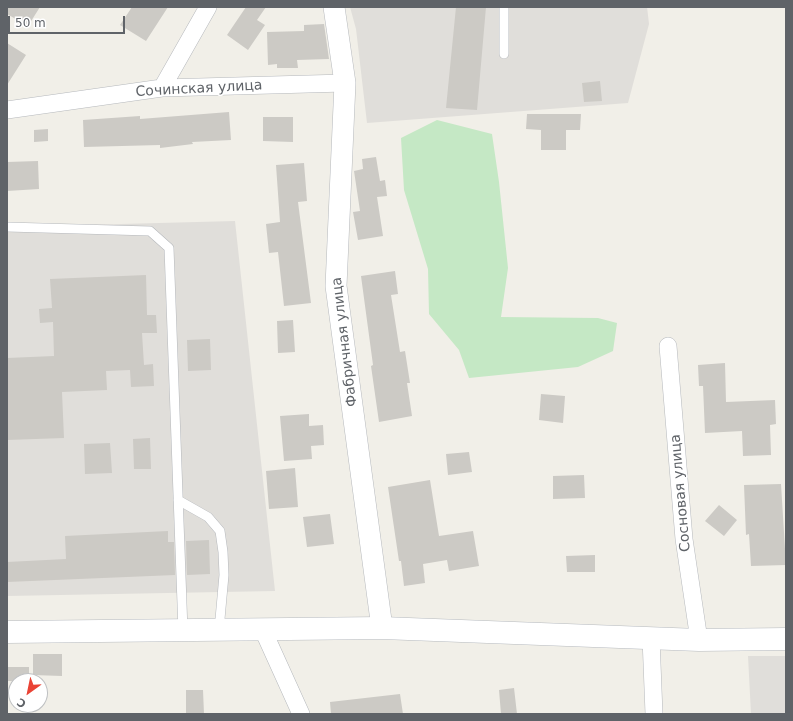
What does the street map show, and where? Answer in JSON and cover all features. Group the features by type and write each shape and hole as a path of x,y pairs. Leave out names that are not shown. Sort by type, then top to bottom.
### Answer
{"main road":[{"path":"7,632 382,628 699,640 786,639"}],"street":[{"path":"162,88 208,7"},
{"name":"Фабричная улица","path":"334,7 345,83 336,286 382,628"},
{"name":"Сочинская улица","path":"7,110 162,88 345,83"},
{"name":"Сосновая улица","path":"668,346 684,539 699,640"},
{"path":"263,630 301,714"},
{"path":"651,638 654,714"}],"lane":[{"path":"504,7 504,54"},
{"path":"7,227 150,231 169,248 183,631"},
{"path":"178,500 208,517 220,531 224,575 219,630"}],"shaded area":[{"path":"350,7 647,7 649,24 628,103 367,123 356,29"},
{"path":"235,221 275,591 7,596 7,227"},
{"path":"748,656 786,656 786,714 751,714"}],"green space":[{"path":"437,120 492,134 499,182 508,268 501,317 598,318 617,323 613,351 578,367 469,378 459,350 429,314 428,269 404,190 401,138"}],"building":[{"path":"7,7 40,7 28,26 7,14"},
{"path":"132,7 168,7 146,41 120,25"},
{"path":"246,7 266,7 257,20 265,25 248,50 227,35"},
{"path":"456,7 486,7 477,110 446,108"},
{"path":"324,24 329,59 297,60 298,68 277,68 277,64 268,65 267,32 304,31 304,25"},
{"path":"7,43 26,55 7,85"},
{"path":"600,81 602,101 584,102 582,83"},
{"path":"229,112 231,140 192,142 193,144 160,148 160,145 84,147 83,120 140,116 140,119"},
{"path":"527,114 581,114 580,130 566,130 566,150 541,150 541,130 526,129"},
{"path":"263,117 293,117 293,142 263,141"},
{"path":"48,129 48,141 34,142 34,130"},
{"path":"376,157 380,181 385,180 387,196 377,197 383,236 358,240 353,212 360,211 354,171 363,169 362,159"},
{"path":"38,161 39,189 7,191 7,162"},
{"path":"304,163 307,201 298,202 311,303 284,306 278,252 269,253 266,224 280,222 276,165"},
{"path":"395,271 398,294 391,295 400,352 405,351 410,383 407,383 412,416 379,422 361,276"},
{"path":"146,275 147,315 156,315 157,333 142,333 144,365 153,364 154,386 131,387 130,370 106,371 107,390 62,392 64,438 7,440 7,358 54,356 53,322 40,323 39,309 52,308 50,279"},
{"path":"293,320 295,352 278,353 277,321"},
{"path":"210,339 211,370 188,371 187,340"},
{"path":"725,363 726,402 775,400 776,424 770,425 771,455 743,456 742,431 705,433 703,386 699,386 698,365"},
{"path":"541,394 565,396 563,423 539,420"},
{"path":"309,414 309,426 323,425 324,445 311,446 312,459 284,461 280,416"},
{"path":"150,438 151,469 134,469 133,439"},
{"path":"110,443 112,473 85,474 84,444"},
{"path":"469,452 472,472 448,475 446,454"},
{"path":"295,468 298,507 269,509 266,471"},
{"path":"584,475 585,498 553,499 553,476"},
{"path":"430,480 439,536 473,531 479,566 449,571 447,560 423,564 425,583 404,586 388,487"},
{"path":"781,484 786,565 751,566 749,534 746,535 744,485"},
{"path":"719,505 737,520 724,536 705,521"},
{"path":"330,514 334,544 307,547 303,517"},
{"path":"168,531 168,542 174,542 175,575 7,582 7,562 66,559 65,536"},
{"path":"209,540 210,574 187,575 186,541"},
{"path":"595,555 595,572 567,572 566,556"},
{"path":"33,654 62,654 62,676 48,676 48,673 33,673"},
{"path":"7,667 29,667 29,673 8,673 7,681"},
{"path":"514,688 517,714 501,714 499,690"},
{"path":"186,690 203,690 204,714 186,714"},
{"path":"400,694 403,714 331,714 330,702"}]}
